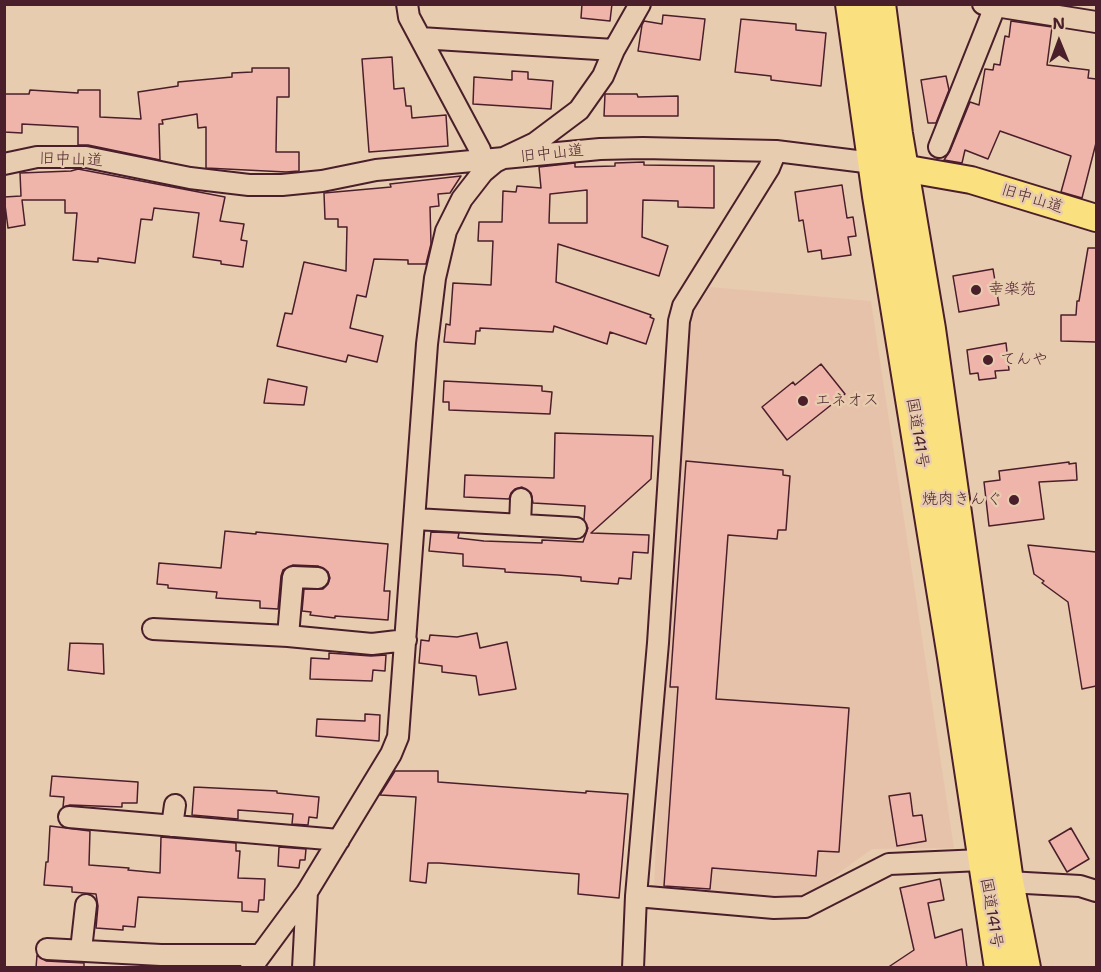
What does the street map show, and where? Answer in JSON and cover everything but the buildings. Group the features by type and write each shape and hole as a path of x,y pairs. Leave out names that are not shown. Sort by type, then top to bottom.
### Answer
{"highway":[{"name":"国道141号","path":"851,4 873,163 953,657 1000,968"},
{"name":"国道141号","path":"880,4 903,168 930,329 1008,882 1024,968"}],"main road":[{"name":"旧中山道","path":"873,163 971,180 1096,218"}],"street":[{"path":"407,4 420,38 480,150 492,160"},
{"path":"47,949 256,961 307,892 391,754 398,737 427,344 440,254 446,231 462,199 492,160 535,142 579,110 603,76 614,50 640,4"},
{"path":"939,147 992,5 1096,22"},
{"path":"420,38 614,50"},
{"name":"旧中山道","path":"4,164 37,157 86,157 190,178 249,185 282,185 322,181 376,170 643,147 776,151 873,163"},
{"path":"633,968 636,896 658,643 679,321 683,306 769,168 776,151"},
{"path":"520,525 522,499"},
{"path":"415,519 576,528"},
{"path":"288,636 293,577 318,578"},
{"path":"153,629 288,636 372,644 406,640"},
{"path":"172,825 175,805"},
{"path":"69,817 339,840"},
{"path":"636,896 774,908 805,907 889,864 982,860"},
{"path":"1008,882 1080,886 1096,891"},
{"path":"303,968 307,892"},
{"path":"81,950 86,905"}],"shaded area":[{"path":"710,287 871,301 954,848 872,849 800,901 654,888 690,317"}],"place":[{"name":"幸楽苑","path":"976,290"},
{"name":"てんや","path":"988,360"},
{"name":"エネオス","path":"803,401"},
{"name":"焼肉きんぐ","path":"1014,500"}]}
